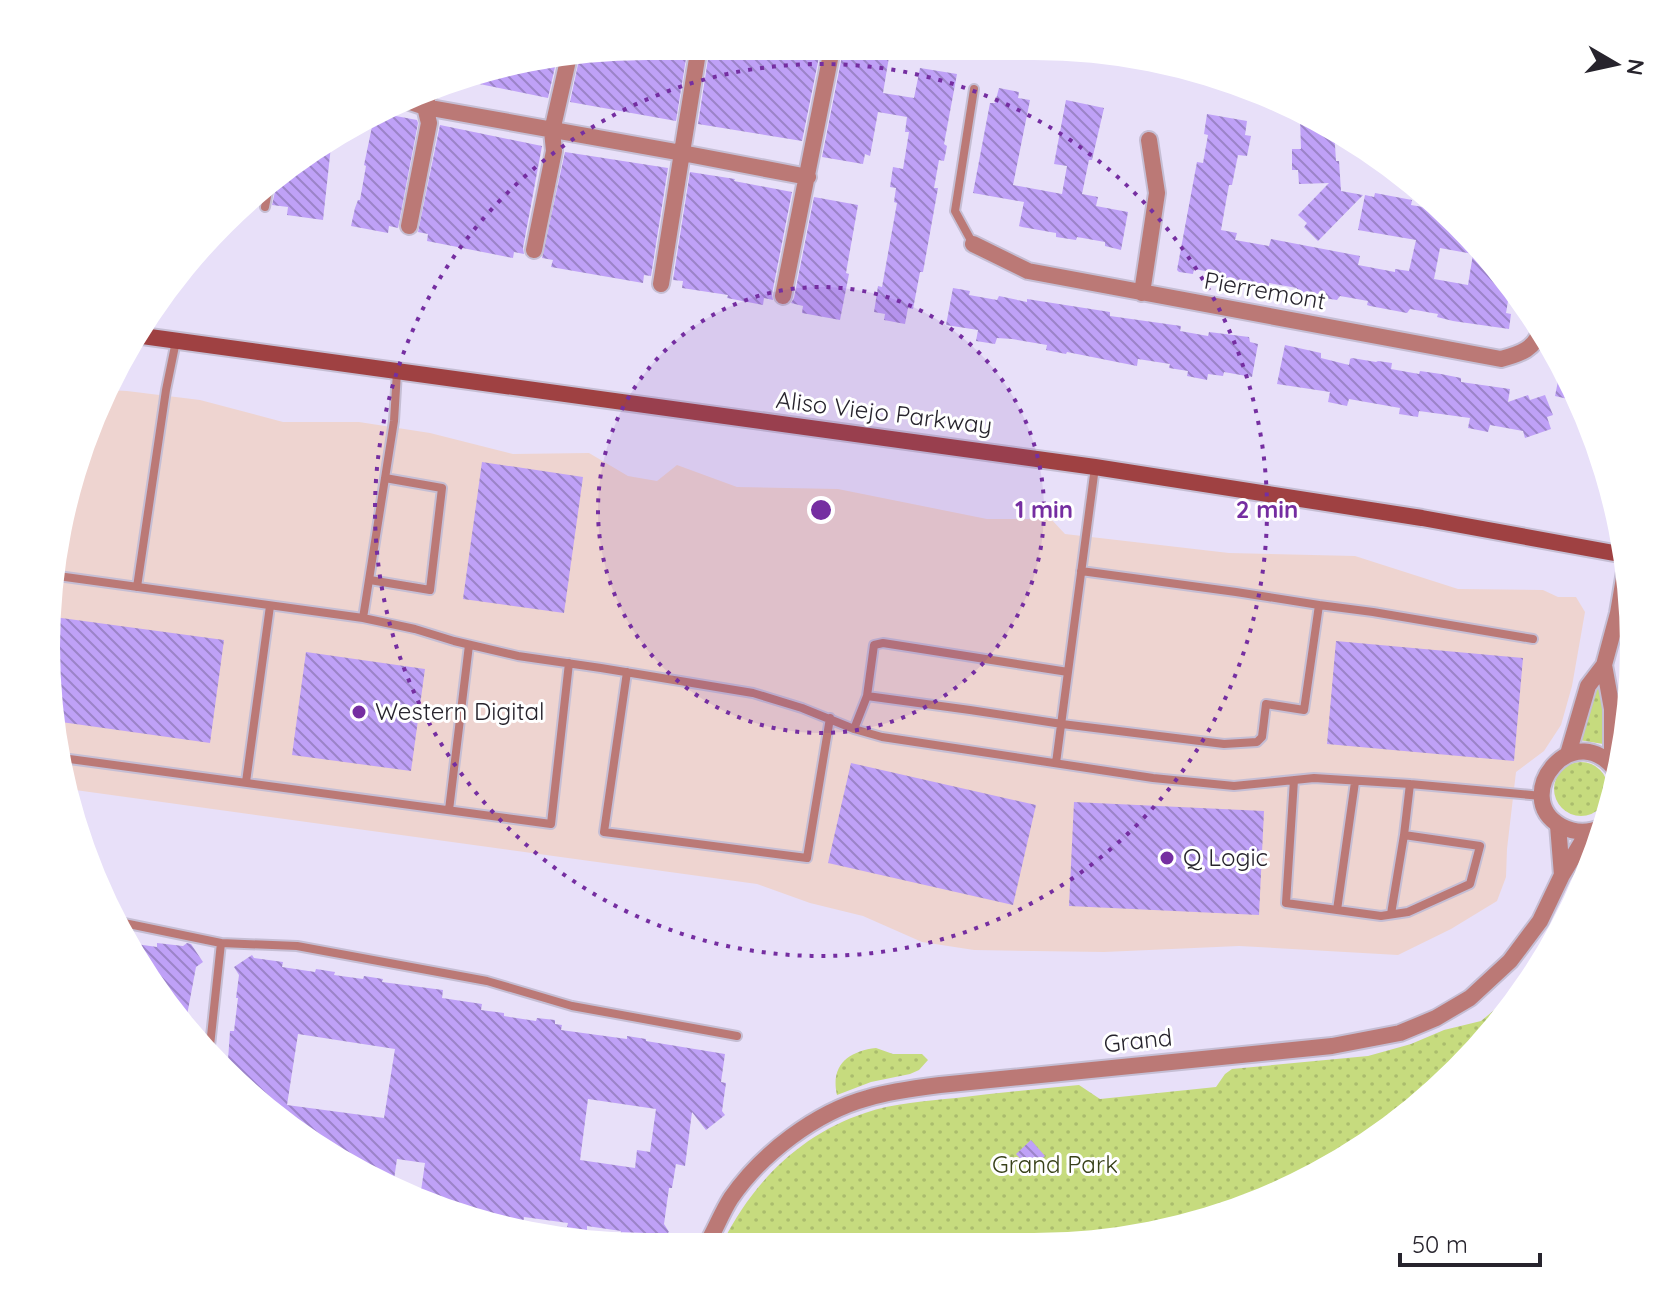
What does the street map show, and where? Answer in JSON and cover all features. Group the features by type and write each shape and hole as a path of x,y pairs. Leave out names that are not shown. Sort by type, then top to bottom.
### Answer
{"main road":[{"name":"Aliso Viejo Parkway","path":"149,337 981,450 1422,518 1612,553"}],"street":[{"path":"661,284 697,60"},
{"path":"783,296 830,60"},
{"path":"534,250 554,151 552,131 567,65"},
{"path":"432,101 552,131 808,177"},
{"path":"409,226 429,123 427,103"},
{"path":"1142,293 1157,193 1149,140"},
{"name":"Pierremont","path":"973,244 1028,271 1501,359 1522,354 1534,341"},
{"path":"1568,754 1588,686 1604,665 1619,607"},
{"path":"1604,665 1614,732"},
{"path":"1590,832 1581,833 1558,825 1550,817 1542,796 1543,783 1548,770 1568,754 1592,752 1609,763"},
{"path":"1558,825 1562,875"},
{"name":"Grand","path":"713,1233 732,1198 758,1166 787,1140 832,1112 865,1098 929,1086 1332,1046 1400,1033 1436,1018 1470,998 1510,961 1540,921 1562,875 1585,847"}],"lane":[{"path":"973,244 955,211 974,89"},
{"path":"265,207 266,201"},
{"path":"137,587 176,341"},
{"path":"363,618 394,421 397,372"},
{"path":"1056,763 1095,467"},
{"path":"370,580 430,590 442,488 385,478"},
{"path":"1081,571 1533,639"},
{"path":"64,577 363,618 518,656 753,693 882,737 1153,778 1234,786 1314,778 1542,796"},
{"path":"867,696 1224,744 1257,742 1262,737 1266,704 1304,710 1319,605"},
{"path":"246,782 270,606"},
{"path":"854,729 867,696 874,645 883,643 1068,672"},
{"path":"449,810 469,645"},
{"path":"71,759 551,824 569,663"},
{"path":"627,672 604,832 807,858 830,718"},
{"path":"1294,780 1286,903 1381,916 1408,912 1470,884 1480,846 1404,835"},
{"path":"1337,910 1355,782"},
{"path":"1391,914 1410,784"},
{"path":"130,924 221,943 297,946 487,981 572,1006 737,1036"},
{"path":"211,1038 221,943"}],"shaded area":[{"path":"118,391 200,400 283,422 359,422 430,433 513,454 589,453 628,476 657,481 677,465 737,487 838,489 987,519 1051,519 1065,534 1229,553 1355,556 1458,589 1543,590 1558,597 1576,597 1585,612 1572,686 1561,725 1544,751 1516,772 1506,877 1497,901 1451,929 1398,955 1239,946 1104,952 974,950 922,942 863,916 810,903 757,884 78,790 61,685 61,608 71,532 80,495 91,458"}],"green space":[{"path":"1601,681 1606,740 1603,744 1579,740 1596,682"},
{"path":"1581,762 1600,770 1605,777 1596,810 1581,816 1562,808 1554,789 1562,770"},
{"name":"Grand Park","path":"1493,1011 1420,1087 1359,1134 1293,1173 1222,1202 1185,1213 1148,1222 1072,1232 728,1233 749,1199 781,1163 820,1134 865,1113 910,1103 1079,1085 1100,1099 1216,1087 1232,1069 1368,1056 1481,1021"},
{"path":"876,1048 893,1054 922,1054 928,1060 910,1074 871,1082 837,1095 836,1075 844,1061 858,1052"}],"building":[{"path":"686,60 676,121 570,102 578,64"},
{"path":"708,60 818,60 802,141 698,124"},
{"path":"841,60 888,60 883,93 914,98 920,68 957,74 944,144 947,146 944,161 939,160 934,188 938,188 923,272 920,272 913,309 908,308 905,324 884,320 885,314 874,312 878,286 882,287 897,203 894,202 896,188 890,187 893,167 903,169 909,132 905,132 907,117 878,112 870,156 865,154 863,164 822,157"},
{"path":"555,67 548,98 481,84"},
{"path":"999,88 1019,92 1018,98 1030,100 1013,185 1062,194 1067,166 1054,164 1066,100 1104,108 1082,194 1098,197 1096,206 1128,212 1121,250 1105,246 1105,242 1056,237 1056,233 1019,226 1024,202 973,193 990,103 995,103"},
{"path":"1207,114 1247,121 1245,135 1251,136 1247,156 1238,155 1221,230 1237,233 1235,240 1269,246 1271,239 1360,256 1358,265 1395,272 1395,269 1409,271 1416,240 1358,230 1365,195 1374,197 1375,193 1412,200 1411,205 1421,207 1468,253 1440,248 1434,279 1468,285 1472,258 1508,302 1506,313 1511,314 1509,329 1453,321 1437,317 1438,314 1410,309 1407,313 1370,306 1367,305 1368,301 1340,296 1337,300 1296,294 1297,288 1269,283 1269,287 1224,279 1222,274 1194,269 1193,274 1179,272 1197,162 1203,163 1208,135 1204,134"},
{"path":"396,116 417,120 398,228 389,226 388,233 351,226 360,200 372,129"},
{"path":"1300,124 1335,144 1341,191 1363,195 1318,241 1304,227 1307,223 1298,215 1329,183 1299,184 1298,170 1292,170 1292,149 1301,149"},
{"path":"440,125 542,146 524,254 514,252 513,258 427,241 428,234 418,232"},
{"path":"565,152 668,168 651,276 644,275 643,283 551,267 553,260 542,258"},
{"path":"330,153 323,220 287,215 288,207 272,205 275,193"},
{"path":"690,172 792,192 773,300 764,298 763,305 727,298 728,295 682,288 683,281 673,280"},
{"path":"814,197 858,205 840,320 802,313 803,306 791,303"},
{"path":"953,288 970,291 969,295 997,300 999,296 1110,312 1110,316 1181,326 1180,331 1208,336 1209,332 1249,337 1250,342 1258,344 1252,377 1224,372 1223,376 1208,374 1207,380 1187,376 1188,371 1169,368 1170,364 1138,359 1137,366 1046,350 1047,345 1012,339 997,338 995,344 976,341 978,330 946,325"},
{"path":"1285,345 1321,353 1321,358 1349,365 1352,358 1392,363 1391,369 1441,374 1461,378 1461,382 1510,389 1508,402 1528,395 1530,400 1545,395 1553,415 1547,417 1551,429 1525,438 1523,431 1490,425 1488,432 1468,428 1470,418 1419,411 1418,417 1399,414 1400,408 1349,399 1347,406 1328,402 1330,392 1277,384"},
{"path":"1558,383 1565,398 1555,396"},
{"path":"482,462 583,477 564,613 463,599"},
{"path":"61,618 224,640 210,743 65,723 61,685"},
{"path":"1336,641 1523,658 1514,761 1327,744"},
{"name":"Western Digital","path":"306,652 425,669 411,771 292,755"},
{"path":"851,763 1036,805 1013,905 828,863"},
{"name":"Q Logic","path":"1074,802 1264,811 1259,915 1069,906"},
{"path":"157,943 191,944 203,962 196,967 188,1012 142,945 157,947"},
{"path":"252,955 254,958 283,962 282,967 315,972 316,969 335,972 334,975 363,979 364,976 383,979 382,982 443,990 442,998 482,1004 481,1010 504,1013 504,1016 536,1021 537,1018 555,1020 555,1024 562,1025 561,1030 627,1039 627,1036 725,1054 721,1082 726,1083 722,1111 725,1115 706,1130 692,1112 685,1166 676,1164 672,1188 669,1188 664,1224 668,1233 621,1232 587,1226 587,1230 582,1229 567,1227 568,1223 524,1217 524,1220 495,1213 421,1188 425,1163 397,1159 394,1176 353,1154 289,1112 232,1061 228,1057 230,1031 234,1031 239,975 234,967","holes":["298,1034 395,1049 384,1118 287,1105","588,1099 656,1109 650,1152 637,1150 635,1168 580,1160"]},
{"path":"1031,1140 1045,1156 1030,1169 1016,1154"}],"place":[{"name":"Western Digital","path":"359,712"},
{"name":"Q Logic","path":"1167,858"}]}
